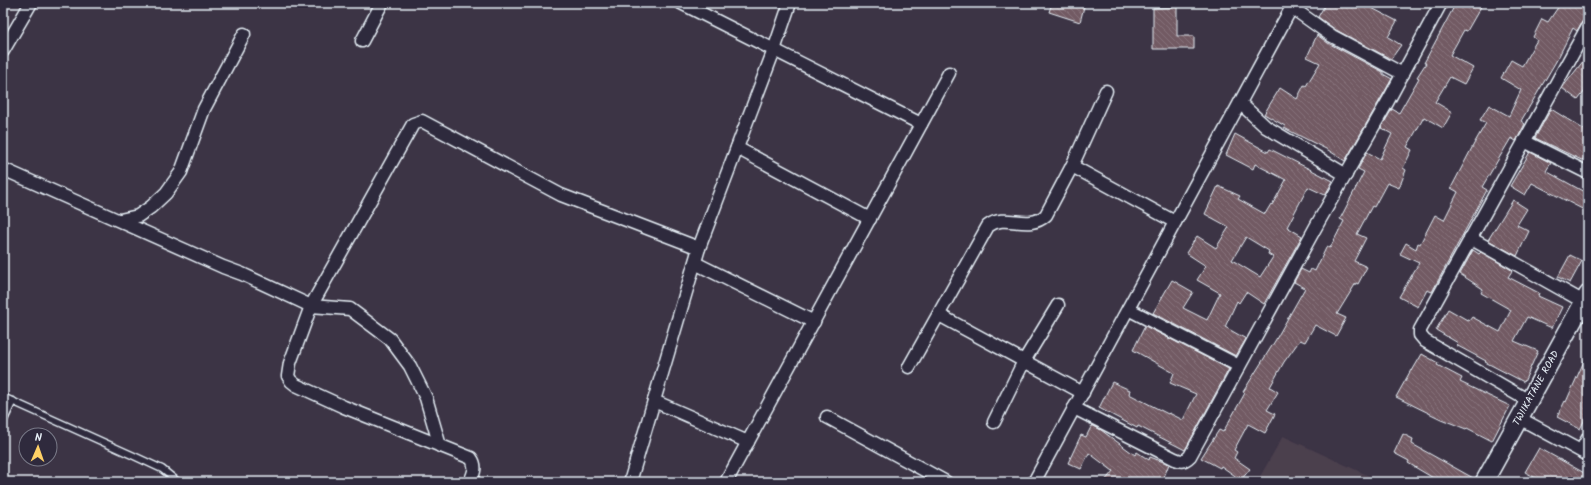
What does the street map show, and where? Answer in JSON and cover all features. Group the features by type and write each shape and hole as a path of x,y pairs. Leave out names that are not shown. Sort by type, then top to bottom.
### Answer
{"main road":[{"name":"TWIIKATANE ROAD","path":"1484,482 1586,298"}],"street":[{"path":"3,51 31,3"},
{"path":"362,41 382,3"},
{"path":"630,482 699,248 774,50 790,3"},
{"path":"1074,408 1175,459 1181,461 1186,460 1190,456 1441,3"},
{"path":"684,4 921,124"},
{"path":"1034,482 1292,5 1332,36 1403,74"},
{"path":"1529,401 1425,341 1420,335 1422,326 1524,141 1583,46 1588,26"},
{"path":"120,220 138,216 151,207 166,193 181,172 204,109 244,34"},
{"path":"726,482 949,73"},
{"path":"909,367 988,226 993,222 1000,220 1028,222 1041,219 1046,214 1072,166 1106,91"},
{"path":"1240,103 1266,127 1346,175"},
{"path":"470,482 475,467 471,458 344,407 296,385 288,376 290,363 311,306 413,124 422,121 561,195 699,248"},
{"path":"1524,141 1588,173"},
{"path":"737,148 870,219"},
{"path":"1072,166 1175,222"},
{"path":"3,169 311,306 350,309 390,339 410,366 426,398 440,446"},
{"path":"1470,238 1586,298"},
{"path":"694,263 814,322"},
{"path":"994,422 1024,361 1058,305"},
{"path":"1128,309 1239,366"},
{"path":"939,315 1083,393"},
{"path":"654,401 748,442"},
{"path":"827,417 946,482"},
{"path":"1520,418 1584,453 1588,438"}],"lane":[{"path":"3,396 155,466 178,482"},
{"path":"3,422 13,401"}],"shaded area":[{"path":"1283,436 1382,482 1257,482"}],"building":[{"path":"1052,3 1085,3 1080,22 1049,12"},
{"path":"1326,3 1362,3 1397,21 1388,37 1401,45 1391,59 1336,30 1318,17"},
{"path":"1456,3 1483,3 1467,31 1464,30 1450,55 1473,68 1464,84 1450,77 1435,102 1452,112 1443,128 1424,117 1407,147 1412,150 1403,168 1406,170 1399,188 1387,183 1374,207 1372,206 1357,234 1366,238 1354,261 1367,267 1358,284 1356,283 1337,314 1346,318 1336,336 1315,325 1305,342 1300,340 1284,362 1270,387 1278,392 1267,410 1275,414 1265,433 1248,424 1234,450 1237,452 1234,458 1250,469 1241,480 1221,466 1220,468 1201,458 1219,430 1223,432 1245,393 1243,392 1275,341 1305,288 1294,282 1301,269 1309,273 1311,269 1315,271 1327,246 1330,248 1344,221 1340,219 1364,172 1358,169 1367,152 1380,159 1392,134 1381,128 1392,109 1399,113 1419,78 1417,77 1426,63 1424,63"},
{"path":"1561,3 1588,3 1588,19 1582,22 1577,31 1573,28 1558,58 1521,121 1525,124 1516,141 1511,138 1482,187 1487,190 1432,292 1427,290 1418,307 1399,297 1419,263 1400,254 1406,243 1416,249 1435,215 1444,220 1458,192 1451,188 1486,123 1480,120 1489,105 1509,116 1521,90 1501,78 1511,60 1522,66 1537,40 1533,37 1542,19 1548,22"},
{"path":"1177,7 1177,36 1194,36 1194,49 1153,49 1153,8"},
{"path":"1317,35 1328,43 1383,72 1383,74 1392,79 1345,161 1328,150 1284,128 1285,126 1264,114 1280,88 1297,99 1304,85 1306,86 1320,63 1307,57"},
{"path":"1588,55 1588,87 1578,100 1562,88"},
{"path":"1551,109 1588,132 1588,163 1535,138"},
{"path":"1235,134 1268,152 1270,149 1333,181 1325,195 1308,187 1287,227 1302,236 1264,304 1246,292 1239,303 1237,301 1225,327 1246,339 1236,356 1153,313 1172,280 1193,292 1183,308 1207,320 1220,293 1197,280 1206,266 1186,253 1197,236 1216,248 1229,227 1205,214 1218,186 1240,196 1238,199 1265,214 1271,204 1272,205 1286,180 1255,164 1253,169 1226,155","holes":["1246,237 1269,251 1268,254 1273,257 1260,277 1232,260"]},
{"path":"1530,152 1551,163 1546,171 1588,194 1588,212 1532,183 1525,195 1510,186"},
{"path":"1513,200 1527,209 1517,225 1529,231 1517,256 1488,240"},
{"path":"1473,250 1479,254 1481,252 1510,269 1512,271 1508,277 1539,293 1538,296 1562,307 1552,328 1527,317 1514,341 1538,351 1524,382 1456,345 1458,343 1436,330 1448,309 1469,321 1472,317 1500,332 1511,310 1481,293 1483,289 1460,274"},
{"path":"1570,255 1582,261 1570,283 1558,277"},
{"path":"1145,326 1229,369 1185,450 1138,426 1137,428 1099,408 1112,382 1130,390 1129,394 1183,420 1196,394 1170,383 1174,373 1133,350"},
{"path":"1588,352 1588,413 1580,429 1557,417 1565,401 1566,402"},
{"path":"1422,354 1438,363 1437,365 1462,378 1460,382 1510,406 1492,441 1467,428 1466,429 1441,419 1396,397"},
{"path":"1092,425 1135,455 1137,452 1149,460 1150,457 1169,464 1162,482 1104,482 1113,471 1089,453 1081,469 1068,463 1081,435 1086,437"},
{"path":"1403,434 1413,439 1412,444 1475,479 1474,482 1440,482 1408,463 1409,461 1394,453"},
{"path":"1539,448 1588,475 1588,482 1543,482 1525,472"}]}
